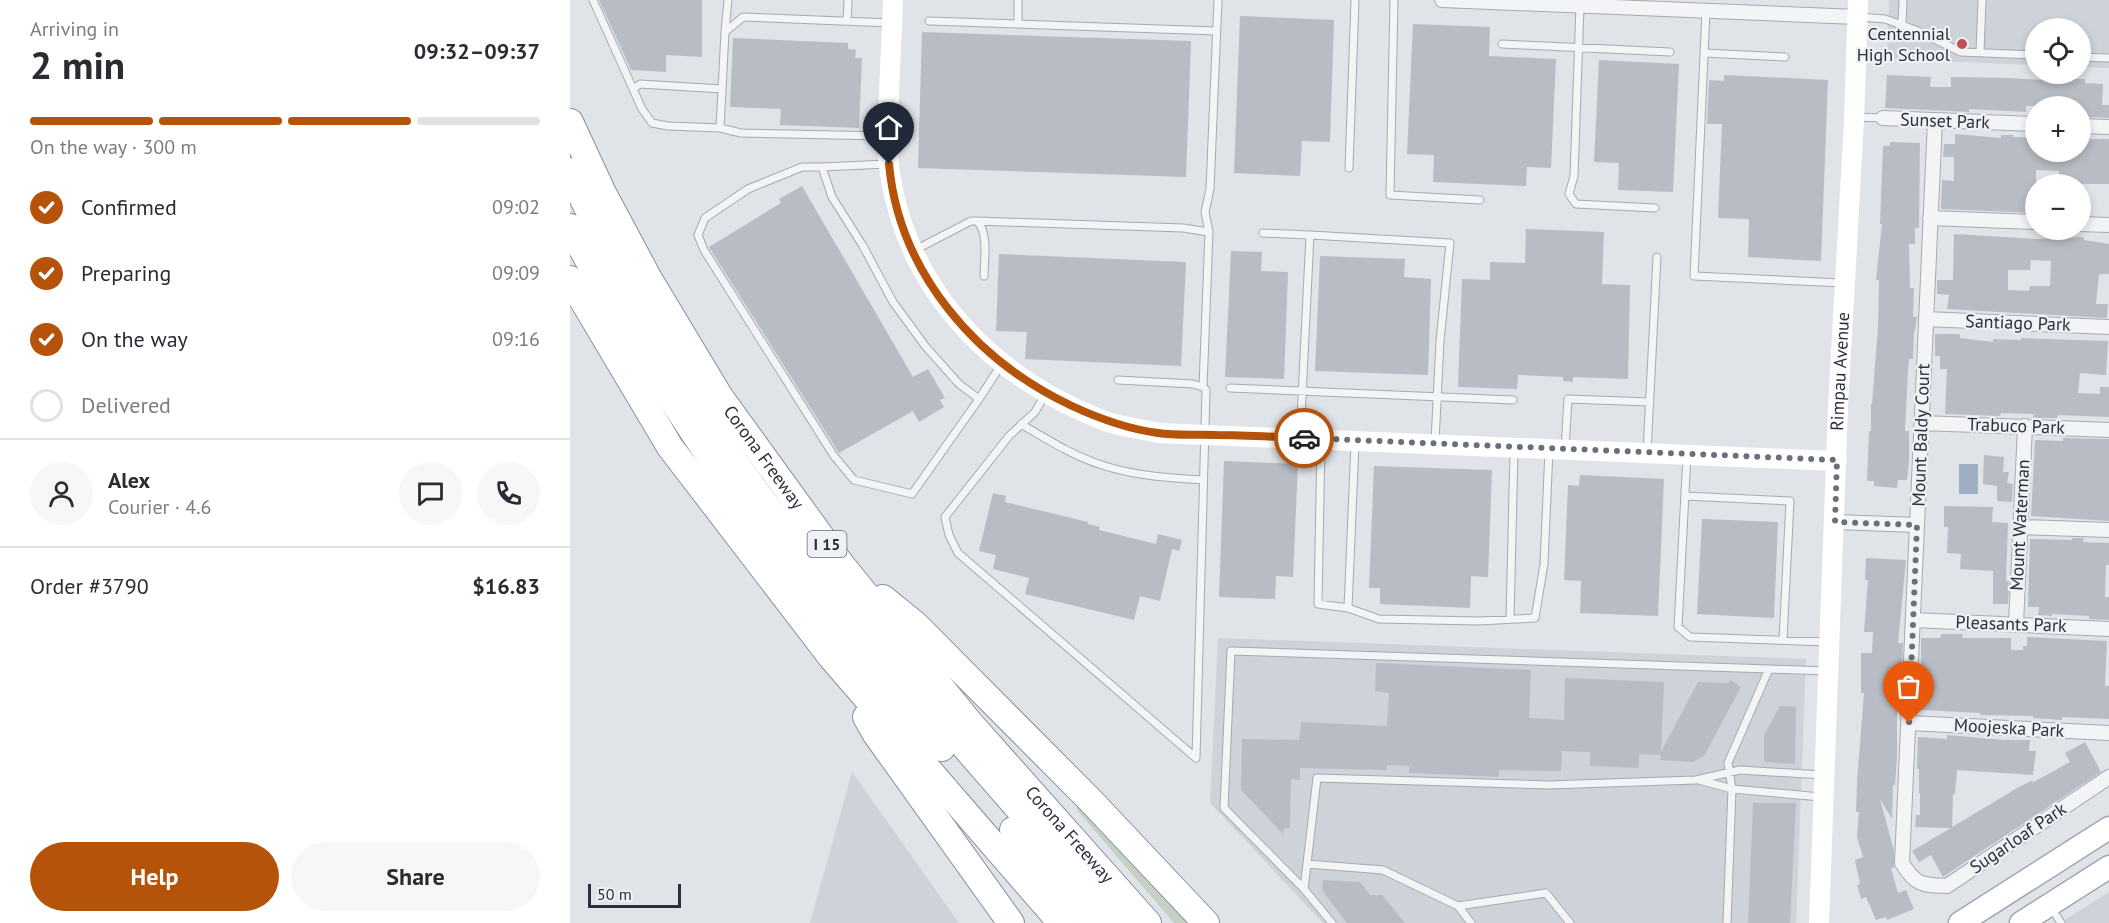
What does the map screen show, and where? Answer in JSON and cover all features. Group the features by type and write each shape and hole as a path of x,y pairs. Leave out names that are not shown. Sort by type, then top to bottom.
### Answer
{"highway":[{"name":"Corona Freeway","path":"570,122 602,191 649,279 720,397 841,564 970,723 1148,923"},
{"path":"570,131 603,239"},
{"path":"570,171 630,291 681,378 746,477 822,576 942,722 1119,923"},
{"path":"570,227 634,341 677,410 798,579 856,652 1029,847 1091,923"},
{"path":"570,279 669,447 831,657 1061,923"},
{"path":"841,564 915,624 1091,801 1206,923"},
{"path":"831,657 875,733 1011,923"}],"main road":[{"path":"893,0 887,136 889,164 895,201 912,251 936,292 956,319 980,345 1002,364 1046,393 1107,422 1159,433 1837,460"},
{"name":"Rimpau Avenue","path":"1819,923 1857,9"},
{"path":"1960,923 2109,828"},
{"path":"2021,923 2055,914 2109,867"},
{"path":"2029,878 2055,914"}],"street":[{"path":"1442,0 1535,2 1706,11 1857,9"},
{"name":"Sunset Park","path":"1883,118 2025,124"},
{"name":"Mount Baldy Court","path":"1923,885 1909,874 1902,863 1935,120"},
{"path":"2091,126 2109,127"},
{"path":"1930,218 2025,222"},
{"path":"2091,224 2109,225"},
{"name":"Santiago Park","path":"1926,319 2109,327"},
{"name":"Trabuco Park","path":"1922,423 2109,430"},
{"name":"Mount Waterman","path":"2016,624 2025,426"},
{"path":"1835,522 1917,525"},
{"path":"2021,527 2109,530"},
{"name":"Pleasants Park","path":"1913,620 2109,628"},
{"name":"Moojeska Park","path":"1909,723 2109,734"},
{"name":"Sugarloaf Park","path":"1923,885 1947,886 2109,777"}],"lane":[{"path":"593,0 642,109 652,123 668,126 720,128 741,133 887,136"},
{"path":"720,128 728,0"},
{"path":"847,21 848,0"},
{"path":"1018,0 1018,24"},
{"path":"1046,393 1035,412 1009,436 945,517 949,535 958,553 1196,758 1206,390 1203,387 1209,232 1205,212 1210,189 1218,0"},
{"path":"1349,168 1355,0"},
{"path":"1394,0 1390,195 1480,200"},
{"path":"1902,25 1903,0"},
{"path":"1980,52 1982,0"},
{"path":"1580,6 1574,176 1569,194 1576,204 1655,208"},
{"path":"1857,9 1902,25 1961,52 2025,54"},
{"path":"1706,11 1694,276 1845,283"},
{"path":"725,32 743,17 892,23"},
{"path":"929,21 1216,31"},
{"path":"1502,44 1670,52"},
{"path":"1704,52 1785,57"},
{"path":"2091,57 2109,58"},
{"path":"633,89 640,84 722,89"},
{"name":"Sunset Park","path":"1854,117 1883,118"},
{"path":"889,164 801,167 747,189 705,218 698,235 704,250 834,456 854,480 912,495 1002,364"},
{"path":"822,167 832,197 863,246 893,302 927,348 959,384 979,399"},
{"path":"912,251 971,221 1183,228 1209,232"},
{"path":"977,221 982,226 984,234 984,276"},
{"path":"1263,233 1450,243 1440,341 1435,443"},
{"path":"1300,438 1310,234"},
{"path":"1647,452 1657,257"},
{"path":"1118,380 1193,384 1203,387"},
{"path":"1230,388 1513,400"},
{"path":"1321,438 1318,604 1348,608 1379,619 1479,621 1535,618 1544,564 1557,448 1568,399 1650,402"},
{"path":"1021,424 1068,451 1106,467 1154,476 1203,480"},
{"path":"1348,608 1355,440"},
{"path":"1510,619 1514,446"},
{"path":"1687,454 1678,627 1690,637 1830,642"},
{"path":"1685,496 1790,501 1783,640"},
{"path":"1332,923 1304,889 1224,808 1231,651 1829,671"},
{"path":"1727,923 1732,789 1728,763 1769,669"},
{"path":"1304,889 1317,778 1539,785 1696,780 1740,770 1824,775"},
{"path":"1696,780 1732,789 1823,798"},
{"path":"1307,864 1383,870 1458,906 1471,923"},
{"path":"1458,906 1546,892 1570,923"}],"shaded area":[{"name":"Centennial High School","path":"1889,0 2109,0 2109,68 2091,67 2091,18 2025,18 2025,65 1887,59"},
{"path":"1218,638 1806,659 1796,923 1323,923 1210,803"},
{"path":"852,772 959,923 810,923"},
{"path":"2109,892 2109,923 2060,923"}],"green space":[{"path":"1076,805 1083,805 1198,923 1174,923 1077,810"}],"water":[{"path":"1959,464 1978,464 1978,494 1959,494"}],"building":[{"path":"599,0 702,0 702,57 666,55 666,72 631,70"},
{"path":"1240,16 1334,20 1330,142 1302,141 1300,176 1234,173"},
{"path":"1413,24 1490,27 1489,56 1556,59 1551,168 1527,167 1526,186 1433,182 1434,155 1407,154"},
{"path":"922,32 1191,41 1186,177 918,168"},
{"path":"733,38 848,43 848,49 856,50 855,58 862,58 859,128 780,125 781,109 730,107"},
{"path":"1599,60 1679,64 1673,192 1618,190 1619,163 1594,162"},
{"path":"1724,75 1828,80 1821,261 1748,257 1749,219 1718,218 1722,124 1707,124 1709,80 1724,81"},
{"path":"1887,75 1931,77 1930,87 1951,87 1951,77 2008,78 2025,79 2025,84 2103,84 2102,105 2109,105 2109,118 2091,117 2091,96 2025,96 2025,112 1885,108"},
{"path":"1955,134 2001,138 2001,135 2013,135 2013,137 2025,138 2025,162 2091,162 2091,139 2109,139 2109,184 2091,184 2091,174 2059,174 2059,171 2036,170 2036,174 2025,174 2025,213 1941,209 1942,180 1954,181 1954,157 1943,157 1944,144 1955,144"},
{"path":"1890,142 1920,143 1919,228 1915,228 1915,244 1909,244 1910,288 1914,288 1913,317 1917,317 1913,359 1909,359 1908,372 1905,431 1909,431 1909,461 1907,480 1898,480 1897,488 1874,486 1874,481 1867,481 1878,327 1879,280 1876,280 1882,224 1880,224 1883,146 1890,146"},
{"path":"802,186 913,377 928,369 945,398 940,400 944,407 919,422 913,411 839,453 709,247 781,203 779,199"},
{"path":"1526,229 1604,232 1602,284 1630,285 1628,379 1573,377 1573,382 1563,381 1563,377 1518,375 1517,389 1458,387 1462,279 1490,280 1490,262 1525,263"},
{"path":"1954,234 2025,240 2084,240 2109,244 2109,274 2099,274 2096,304 2108,304 2107,318 1947,309 1949,295 1937,294 1937,280 1953,280","holes":["2031,260 2051,261 2050,286 2030,286 2029,291 2008,290 2008,270 2030,270"]},
{"path":"1231,251 1262,252 1261,271 1288,272 1284,379 1225,377"},
{"path":"999,254 1186,262 1181,366 1025,359 1027,332 996,331"},
{"path":"1320,256 1405,259 1404,277 1431,279 1428,375 1315,371"},
{"path":"1935,334 1960,334 1960,338 1993,342 1993,339 2021,340 2021,338 2108,341 2106,375 2080,373 2078,393 2100,394 2100,387 2109,387 2109,417 2058,415 2057,418 2033,418 2034,414 2001,413 2000,416 1945,414 1947,369 1940,369 1940,356 1935,356"},
{"path":"2063,438 2109,439 2109,521 2031,516 2035,440 2063,441"},
{"path":"1984,455 2004,457 2003,472 2009,472 2007,483 2013,484 2012,502 1997,501 1997,486 1983,484"},
{"path":"1224,461 1298,464 1293,577 1276,576 1275,599 1219,597"},
{"path":"1374,466 1492,470 1488,577 1471,576 1470,608 1380,604 1380,588 1369,588"},
{"path":"1580,475 1664,479 1658,616 1580,613 1581,581 1564,580 1568,485 1579,486"},
{"path":"993,493 1006,496 1005,502 1088,522 1088,524 1100,527 1099,530 1156,544 1158,534 1182,540 1179,551 1172,549 1160,601 1140,596 1134,620 1025,594 1029,578 993,569 996,555 979,551"},
{"path":"1944,506 1993,507 1992,522 2008,523 2006,581 2009,581 2008,604 1993,604 1993,571 1960,569 1961,554 1947,553 1948,527 1944,527"},
{"path":"1702,519 1778,522 1774,618 1697,614"},
{"path":"2072,538 2084,538 2083,542 2109,543 2105,597 2109,597 2109,620 2089,619 2089,616 2038,615 2039,607 2028,607 2030,539 2072,540"},
{"path":"1866,558 1906,560 1898,643 1903,643 1900,697 1897,697 1897,758 1892,819 1880,799 1894,851 1894,868 1891,868 1898,893 1906,890 1914,909 1887,920 1886,917 1876,920 1866,897 1861,899 1857,885 1860,884 1855,860 1863,857 1857,837 1859,812 1856,812 1864,693 1861,693 1861,653 1872,653 1873,632 1864,632 1868,580 1865,580"},
{"path":"1941,634 1963,634 1962,638 2011,638 2011,650 2023,650 2023,646 2027,646 2027,637 2107,641 2105,686 2109,686 2109,719 2062,717 2062,720 2033,718 2033,716 1980,715 1980,713 1921,710 1921,638 1940,638"},
{"path":"1376,663 1531,670 1529,718 1564,720 1565,678 1664,682 1661,752 1698,682 1729,683 1730,680 1741,687 1704,756 1693,762 1660,760 1661,755 1639,754 1639,768 1590,766 1590,752 1562,751 1561,771 1499,770 1499,777 1409,773 1409,766 1387,765 1387,770 1300,768 1300,780 1291,779 1290,828 1284,828 1283,834 1241,790 1242,739 1299,740 1301,722 1387,726 1389,693 1375,691"},
{"path":"1780,706 1796,707 1795,764 1764,762 1764,735"},
{"path":"1947,735 2030,740 2029,751 2036,751 2033,775 1957,770 1955,794 1953,794 1952,827 2019,787 2033,780 2032,783 2070,762 2065,753 2085,742 2101,772 1943,877 1931,855 1919,862 1912,851 1951,828 1915,827 1916,815 1920,815 1919,769 1917,769 1918,737 1947,739"},
{"path":"1753,803 1796,803 1790,923 1748,923"},
{"path":"1323,880 1360,882 1370,895 1382,895 1405,923 1347,923 1322,890"}],"way so far":[{"path":"1304,438 1837,460 1835,522 1917,525 1909,723"}],"place":[{"name":"Centennial High School","path":"1962,44"}],"route":[{"path":"889,164 895,201 916,261 956,319 980,345 1009,369 1049,395 1107,422 1159,433 1304,438"}]}
